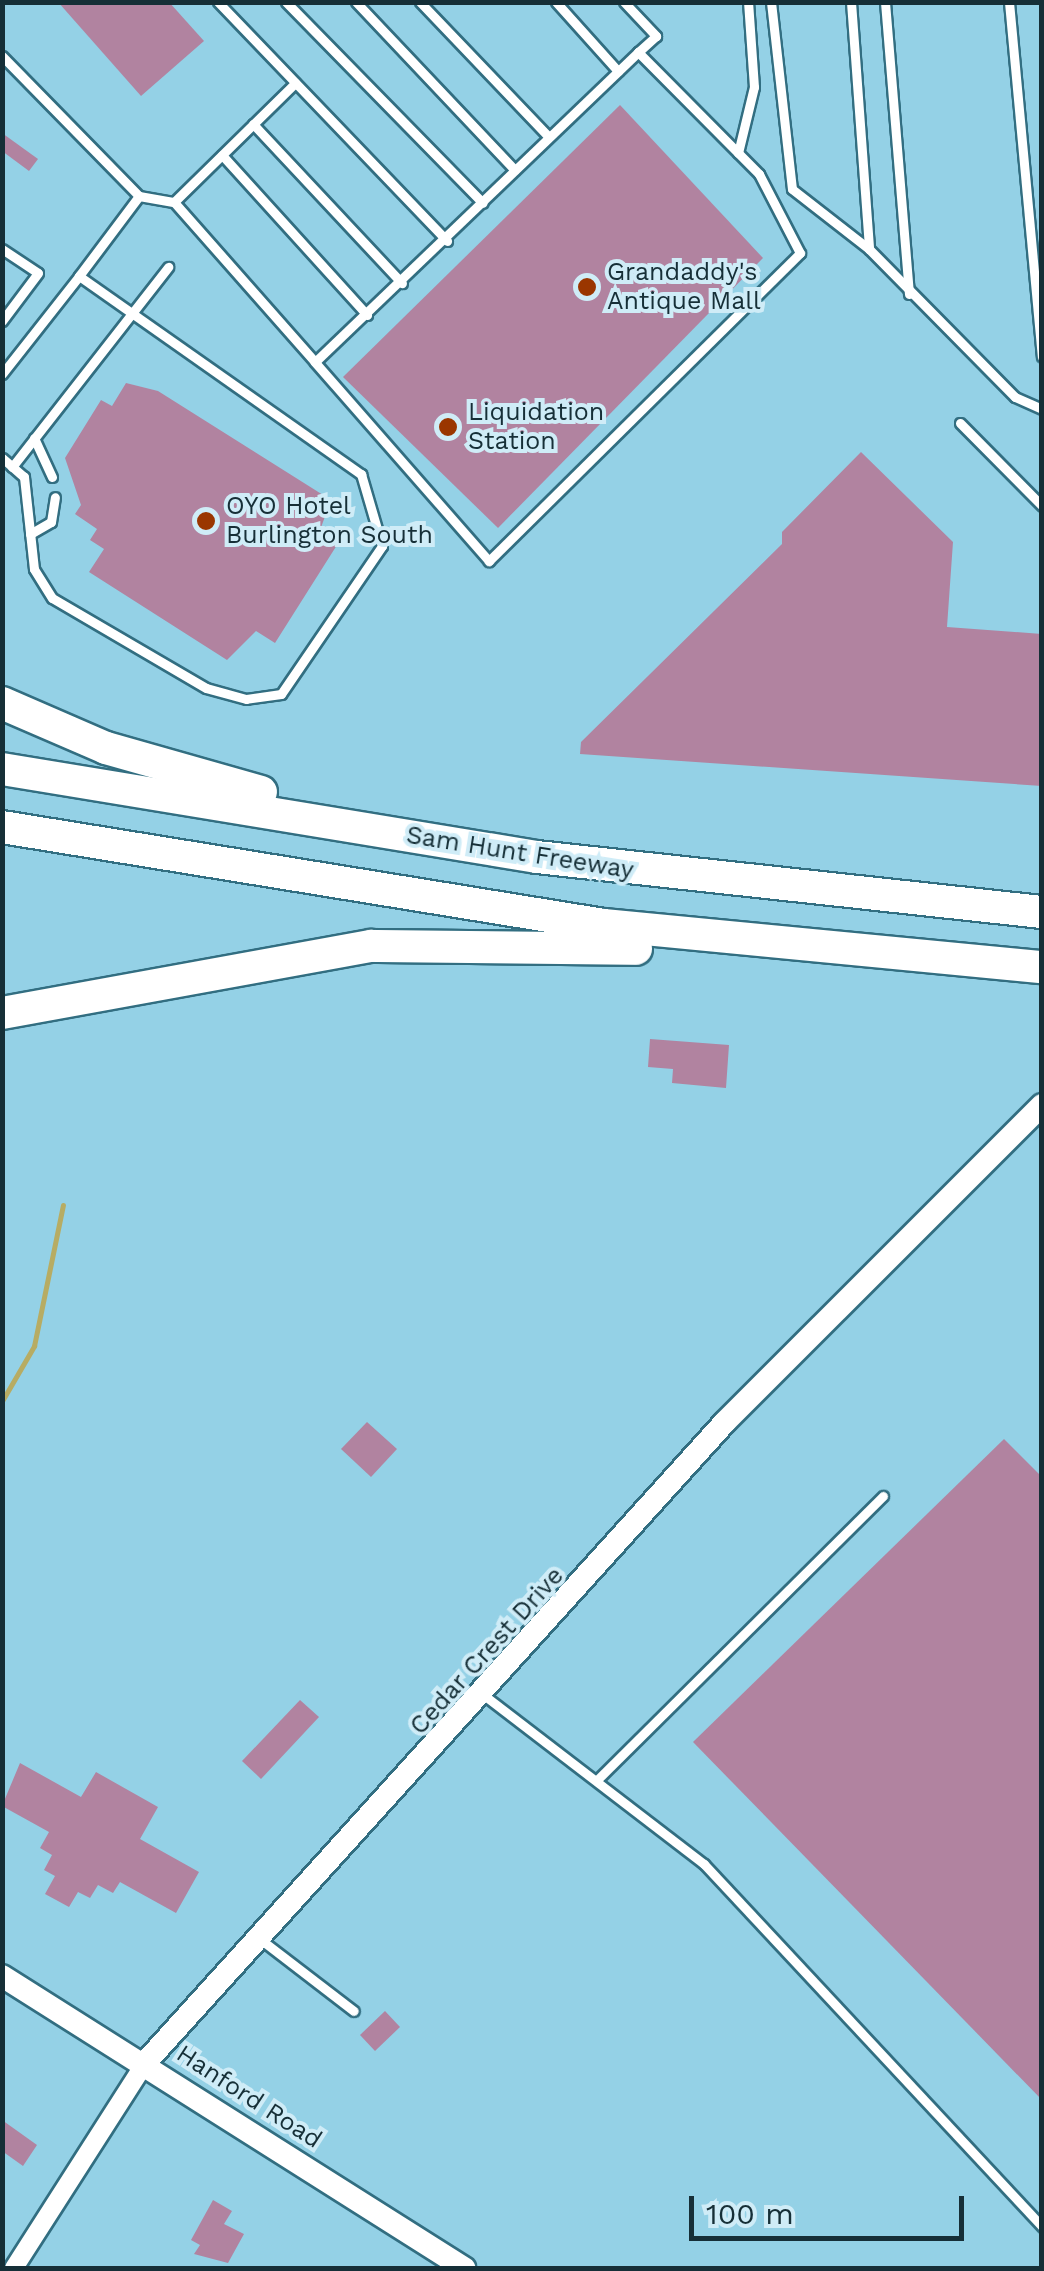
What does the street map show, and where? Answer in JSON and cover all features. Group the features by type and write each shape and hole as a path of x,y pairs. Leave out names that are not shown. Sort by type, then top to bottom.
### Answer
{"highway":[{"path":"2,703 168,769 474,846"},
{"name":"Sam Hunt Freeway","path":"2,769 474,846 1042,912"},
{"path":"2,827 604,925 1042,966"},
{"path":"2,1014 250,962 410,943 956,959"}],"street":[{"name":"Cedar Crest Drive","path":"14,2268 146,2062 485,1696 725,1422 1042,1105"},
{"name":"Hanford Road","path":"2,1976 146,2062 464,2268"}],"lane":[{"path":"218,2 447,241"},
{"path":"286,2 482,204"},
{"path":"356,2 514,170"},
{"path":"420,2 547,136"},
{"path":"556,2 618,71"},
{"path":"314,362 447,241 547,136 656,36 624,2"},
{"path":"738,153 754,87 748,2"},
{"path":"771,2 786,175 869,250 909,295 1015,397 1042,409"},
{"path":"851,2 869,250"},
{"path":"886,2 909,295"},
{"path":"1009,2 1042,356"},
{"path":"2,56 139,196 174,202 489,561 800,253 738,153 638,52"},
{"path":"174,202 295,83"},
{"path":"253,124 402,282"},
{"path":"222,155 366,315"},
{"path":"2,374 139,196"},
{"path":"2,249 38,273 2,320"},
{"path":"12,467 129,311 168,266"},
{"path":"2,458 24,478 34,569 52,598 206,688 246,698 280,694 382,546 360,474 79,276"},
{"path":"960,423 1042,506"},
{"path":"34,438 52,477"},
{"path":"30,534 51,522 55,497"},
{"path":"598,1780 883,1496"},
{"path":"485,1696 704,1864 1042,2228"},
{"path":"260,1938 354,2010"}],"building":[{"path":"58,2 169,2 204,41 141,96"},
{"path":"620,105 763,258 498,528 343,377"},
{"path":"2,133 38,159 29,171 2,151"},
{"name":"OYO Hotel Burlington South","path":"126,383 158,391 331,500 319,533 337,545 275,643 256,631 227,660 89,572 104,549 90,540 97,529 75,514 81,505 65,458 101,400 112,406"},
{"path":"861,452 953,542 947,627 1042,634 1042,786 580,754 581,742 782,544 782,532"},
{"path":"650,1039 729,1045 726,1088 672,1083 673,1069 648,1067"},
{"path":"367,1422 397,1449 371,1477 341,1449"},
{"path":"1004,1439 1042,1477 1042,2100 693,1742"},
{"path":"300,1700 319,1717 261,1779 242,1761"},
{"path":"20,1763 81,1797 96,1772 158,1807 140,1839 199,1872 176,1913 120,1882 113,1893 98,1885 90,1898 78,1892 69,1907 45,1894 55,1876 44,1870 52,1855 40,1848 49,1832 2,1806"},
{"path":"385,2011 400,2027 375,2051 360,2035"},
{"path":"2,2120 37,2145 23,2166 2,2151"},
{"path":"213,2200 232,2211 224,2224 244,2234 228,2263 194,2254 200,2245 191,2240"}],"waterway":[{"path":"2,1401 34,1346 63,1205"}],"place":[{"name":"Grandaddy's Antique Mall","path":"587,287"},
{"name":"Liquidation Station","path":"448,427"},
{"name":"OYO Hotel Burlington South","path":"206,521"}]}
